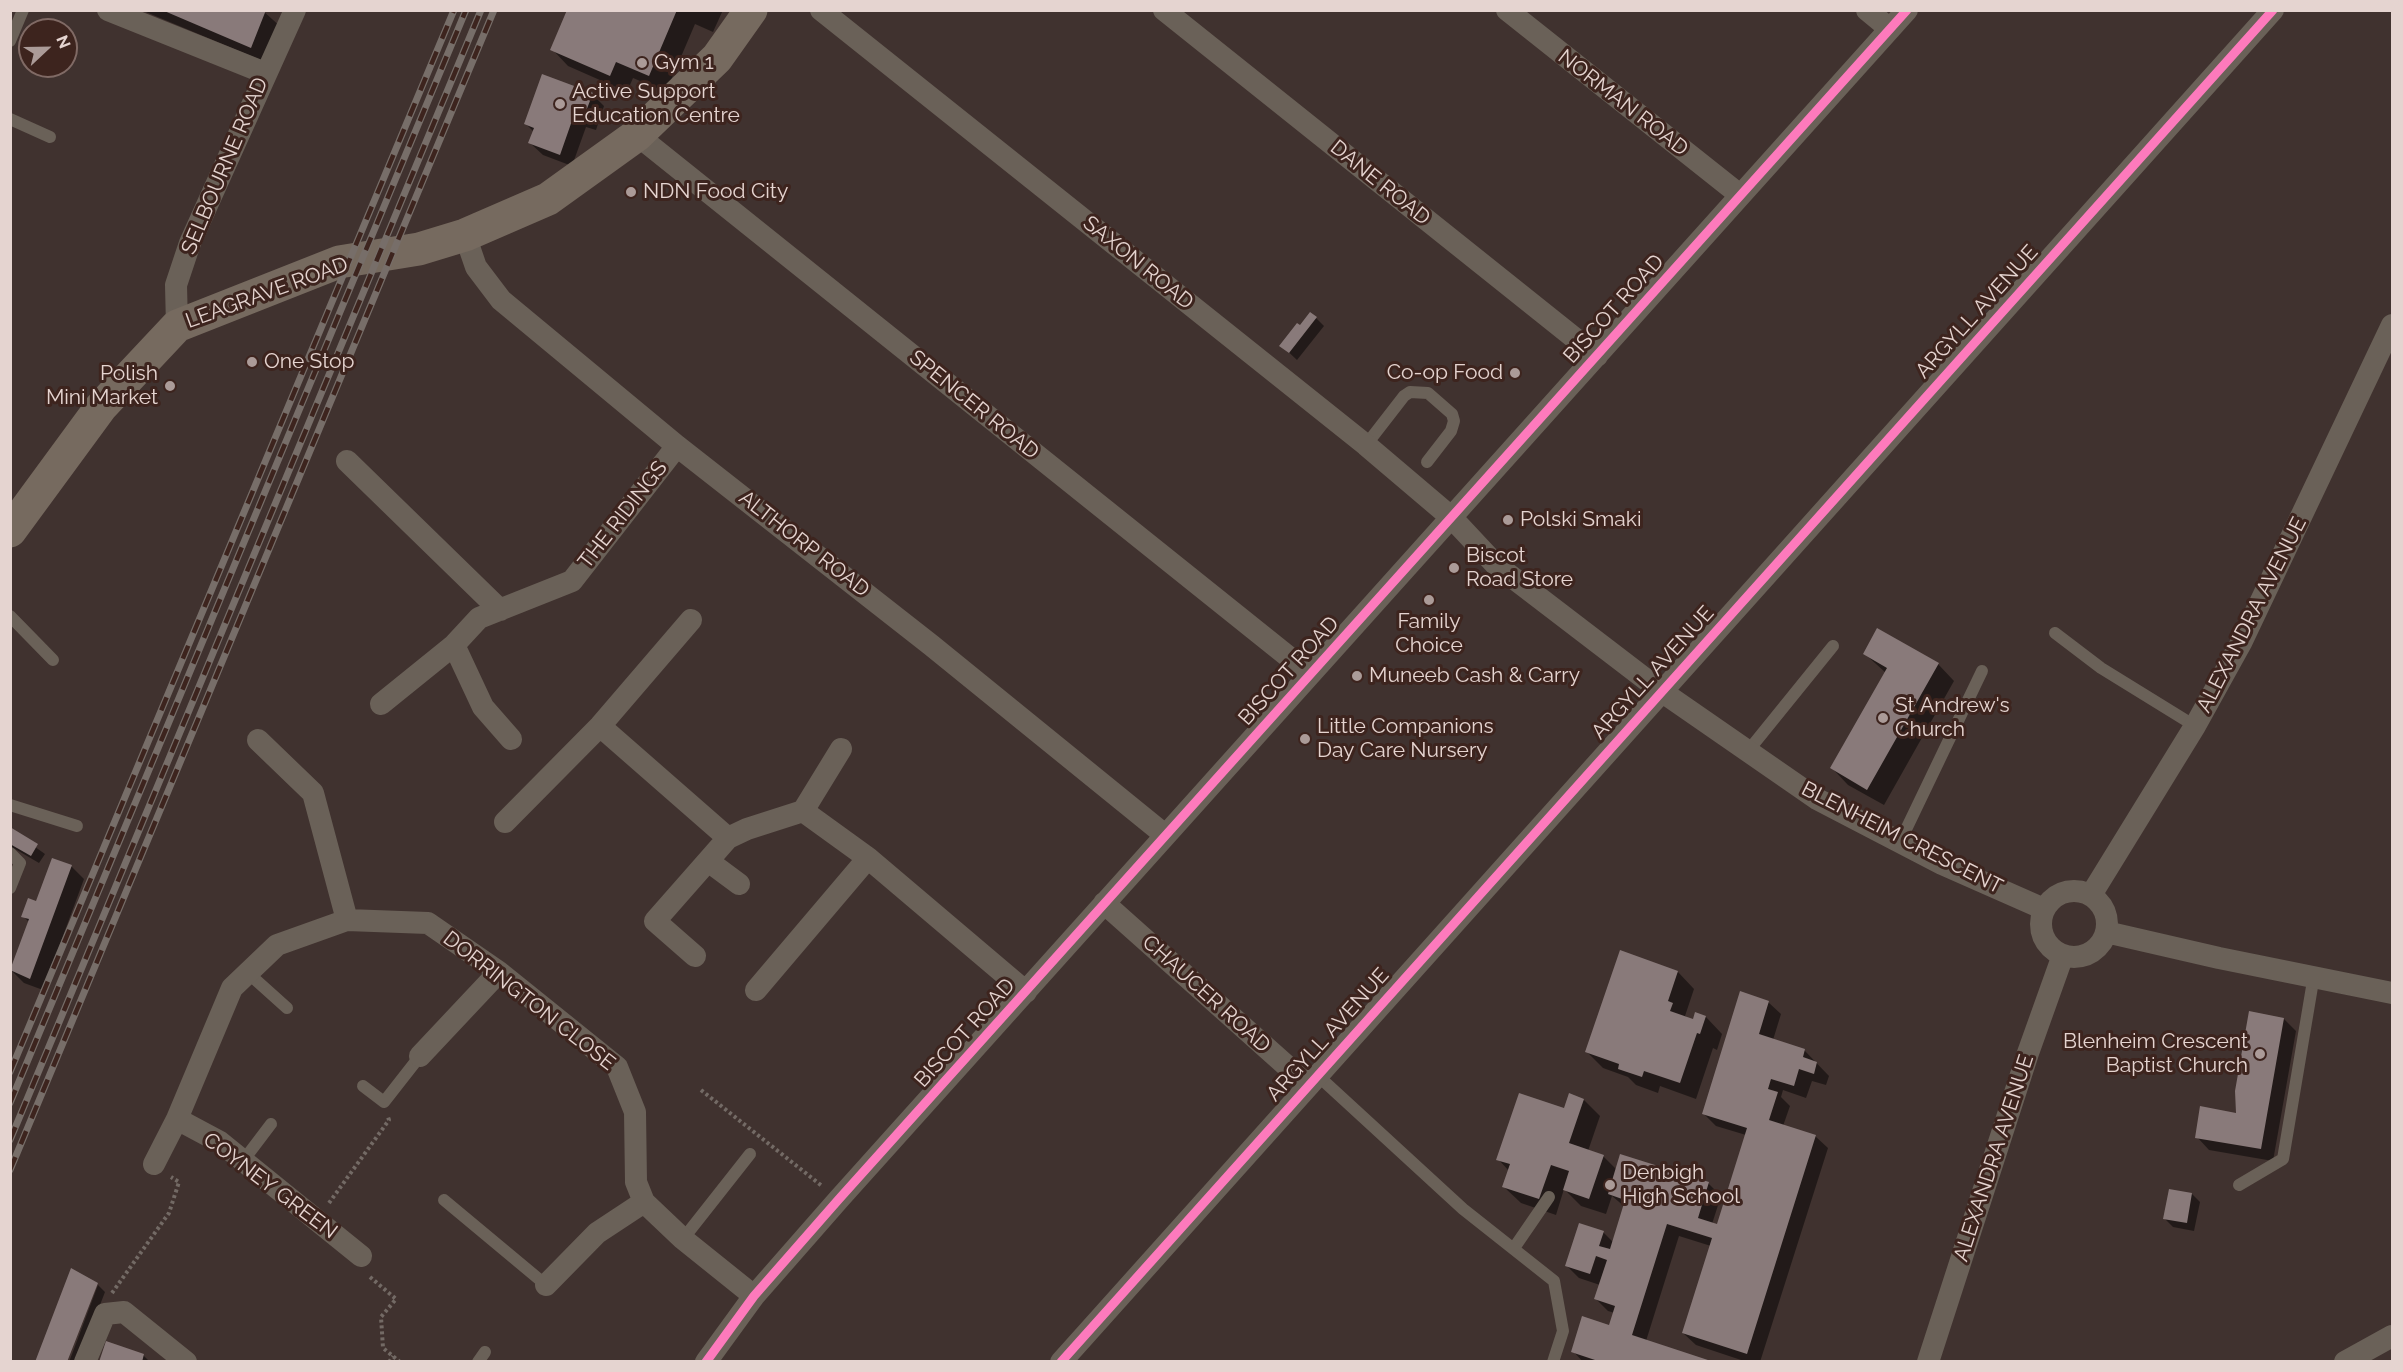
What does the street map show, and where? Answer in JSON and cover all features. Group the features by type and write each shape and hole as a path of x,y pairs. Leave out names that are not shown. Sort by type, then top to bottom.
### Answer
{"main road":[{"name":"LEAGRAVE ROAD","path":"10,531 101,407 177,326 339,262 419,249 465,235 548,199 637,135 717,58 751,10"}],"street":[{"path":"108,10 265,73"},
{"name":"SELBOURNE ROAD","path":"177,326 176,285 190,243 295,10"},
{"name":"SAXON ROAD","path":"821,10 1366,445 1452,518"},
{"name":"DANE ROAD","path":"1164,10 1596,356"},
{"name":"NORMAN ROAD","path":"1507,10 1740,195"},
{"path":"1867,10 1890,29"},
{"name":"BISCOT ROAD","path":"706,1362 754,1296 839,1199 1907,10"},
{"name":"ARGYLL AVENUE","path":"1061,1362 1312,1079 2273,10"},
{"name":"SPENCER ROAD","path":"637,135 1310,674"},
{"name":"ALTHORP ROAD","path":"465,235 476,267 501,300 677,446 922,638 1165,835"},
{"name":"ALEXANDRA AVENUE","path":"2091,895 2195,726 2241,643 2392,325"},
{"name":"THE RIDINGS","path":"381,704 454,645 479,618 572,581 677,446"},
{"path":"347,461 500,610"},
{"name":"BLENHEIM CRESCENT","path":"1452,518 1495,564 1661,691 1817,799 1900,842 2044,909"},
{"path":"505,822 600,726 691,620"},
{"path":"454,645 483,707 511,739"},
{"path":"600,726 728,838"},
{"path":"258,740 314,794 347,920"},
{"path":"695,956 655,921 728,838 747,829 803,811 841,749"},
{"path":"803,811 868,858 1026,992"},
{"path":"756,990 868,858"},
{"path":"708,861 739,884"},
{"path":"2081,891 2091,895 2105,911 2106,932 2102,942 2084,956 2063,955 2046,941 2041,920 2044,909 2059,894 2081,891"},
{"name":"CHAUCER ROAD","path":"1104,903 1312,1079"},
{"name":"DORRINGTON CLOSE","path":"154,1164 177,1119 232,988 277,945 347,920 428,923 499,972 617,1067 635,1112 636,1182 644,1202"},
{"path":"2106,932 2218,958 2314,975 2392,993"},
{"name":"ALEXANDRA AVENUE","path":"1928,1362 2028,1053 2063,955"},
{"path":"420,1056 499,972"},
{"name":"COYNEY GREEN","path":"177,1119 220,1142 361,1256"},
{"path":"546,1285 597,1233 644,1202 683,1239 754,1296"},
{"path":"85,1362 105,1314 124,1312 186,1362"},
{"path":"2345,1362 2392,1336"}],"lane":[{"path":"10,41 22,10"},
{"path":"10,119 50,137"},
{"path":"1366,445 1404,396 1410,392 1428,393 1452,414 1454,422 1451,431 1427,462"},
{"path":"10,616 52,660"},
{"path":"2055,633 2101,668 2195,726"},
{"path":"1748,751 1833,646"},
{"path":"1900,842 1982,671"},
{"path":"10,805 77,826"},
{"path":"10,854 20,863 10,888"},
{"path":"248,973 287,1008"},
{"path":"2239,1185 2283,1159 2314,975"},
{"path":"363,1086 384,1102 420,1056"},
{"path":"1312,1079 1463,1209 1554,1281 1563,1331 1553,1362"},
{"path":"243,1161 271,1124"},
{"path":"683,1239 750,1154"},
{"path":"1514,1248 1549,1197"},
{"path":"444,1200 546,1285"}],"path":[{"path":"701,1090 839,1199"},
{"path":"316,1220 389,1120 384,1102"},
{"path":"105,1314 115,1286 169,1213 179,1182 154,1164"},
{"path":"370,1277 396,1299 381,1317 383,1348 400,1362"},
{"path":"389,1362 393,1356"}],"building":[{"path":"162,10 266,10 251,48"},
{"path":"567,10 677,10 649,76 616,62 610,76 550,50"},
{"name":"Active Support Education Centre","path":"542,74 593,93 583,119 574,115 560,155 528,143 534,128 524,124"},
{"path":"1310,312 1317,317 1289,353 1279,346 1297,323 1300,325"},
{"name":"St Andrew's Church","path":"1877,628 1939,663 1867,790 1830,768 1887,668 1863,654"},
{"path":"10,827 38,844 31,856 10,844"},
{"path":"52,858 72,865 30,979 10,970 29,919 21,917 28,898 36,901"},
{"path":"1620,950 1678,971 1668,1001 1673,1003 1670,1011 1693,1019 1695,1012 1706,1016 1700,1034 1697,1033 1680,1083 1644,1071 1642,1077 1618,1069 1619,1064 1585,1052"},
{"path":"1740,991 1769,1001 1759,1034 1805,1049 1803,1057 1817,1062 1814,1074 1799,1069 1794,1086 1771,1079 1768,1089 1778,1092 1769,1120 1816,1135 1747,1354 1682,1333 1712,1238 1667,1224 1632,1335 1714,1362 1601,1362 1571,1352 1582,1316 1609,1325 1615,1306 1594,1299 1607,1260 1596,1256 1590,1274 1565,1266 1579,1223 1604,1231 1599,1246 1610,1249 1625,1200 1608,1194 1620,1154 1709,1182 1698,1218 1717,1224 1747,1128 1702,1114"},
{"name":"Blenheim Crescent Baptist Church","path":"2249,1011 2284,1018 2261,1149 2195,1138 2200,1106 2236,1113 2235,1091"},
{"path":"1519,1093 1564,1108 1569,1093 1584,1099 1569,1143 1604,1155 1589,1199 1563,1190 1569,1171 1551,1165 1539,1199 1502,1187 1510,1164 1496,1160"},
{"path":"2169,1189 2192,1193 2187,1223 2163,1219"},
{"path":"71,1268 98,1283 67,1362 35,1362"},
{"path":"106,1341 144,1354 142,1362 99,1362"}],"railway":[{"path":"10,1072 454,10"},
{"path":"10,1103 466,10"},
{"path":"10,1140 481,10"},
{"path":"10,1170 494,10"}],"cycle path":[{"path":"706,1362 754,1296 839,1199 1907,10"},
{"path":"1061,1362 2273,10"}],"place":[{"name":"Gym 1","path":"642,63"},
{"name":"Active Support Education Centre","path":"560,104"},
{"name":"NDN Food City","path":"631,192"},
{"name":"One Stop","path":"252,362"},
{"name":"Co-op Food","path":"1515,373"},
{"name":"Polish Mini Market","path":"170,386"},
{"name":"Polski Smaki","path":"1508,520"},
{"name":"Biscot Road Store","path":"1454,568"},
{"name":"Family Choice","path":"1429,600"},
{"name":"Muneeb Cash & Carry","path":"1357,676"},
{"name":"St Andrew's Church","path":"1883,718"},
{"name":"Little Companions Day Care Nursery","path":"1305,739"},
{"name":"Blenheim Crescent Baptist Church","path":"2260,1054"},
{"name":"Denbigh High School","path":"1610,1185"}]}
